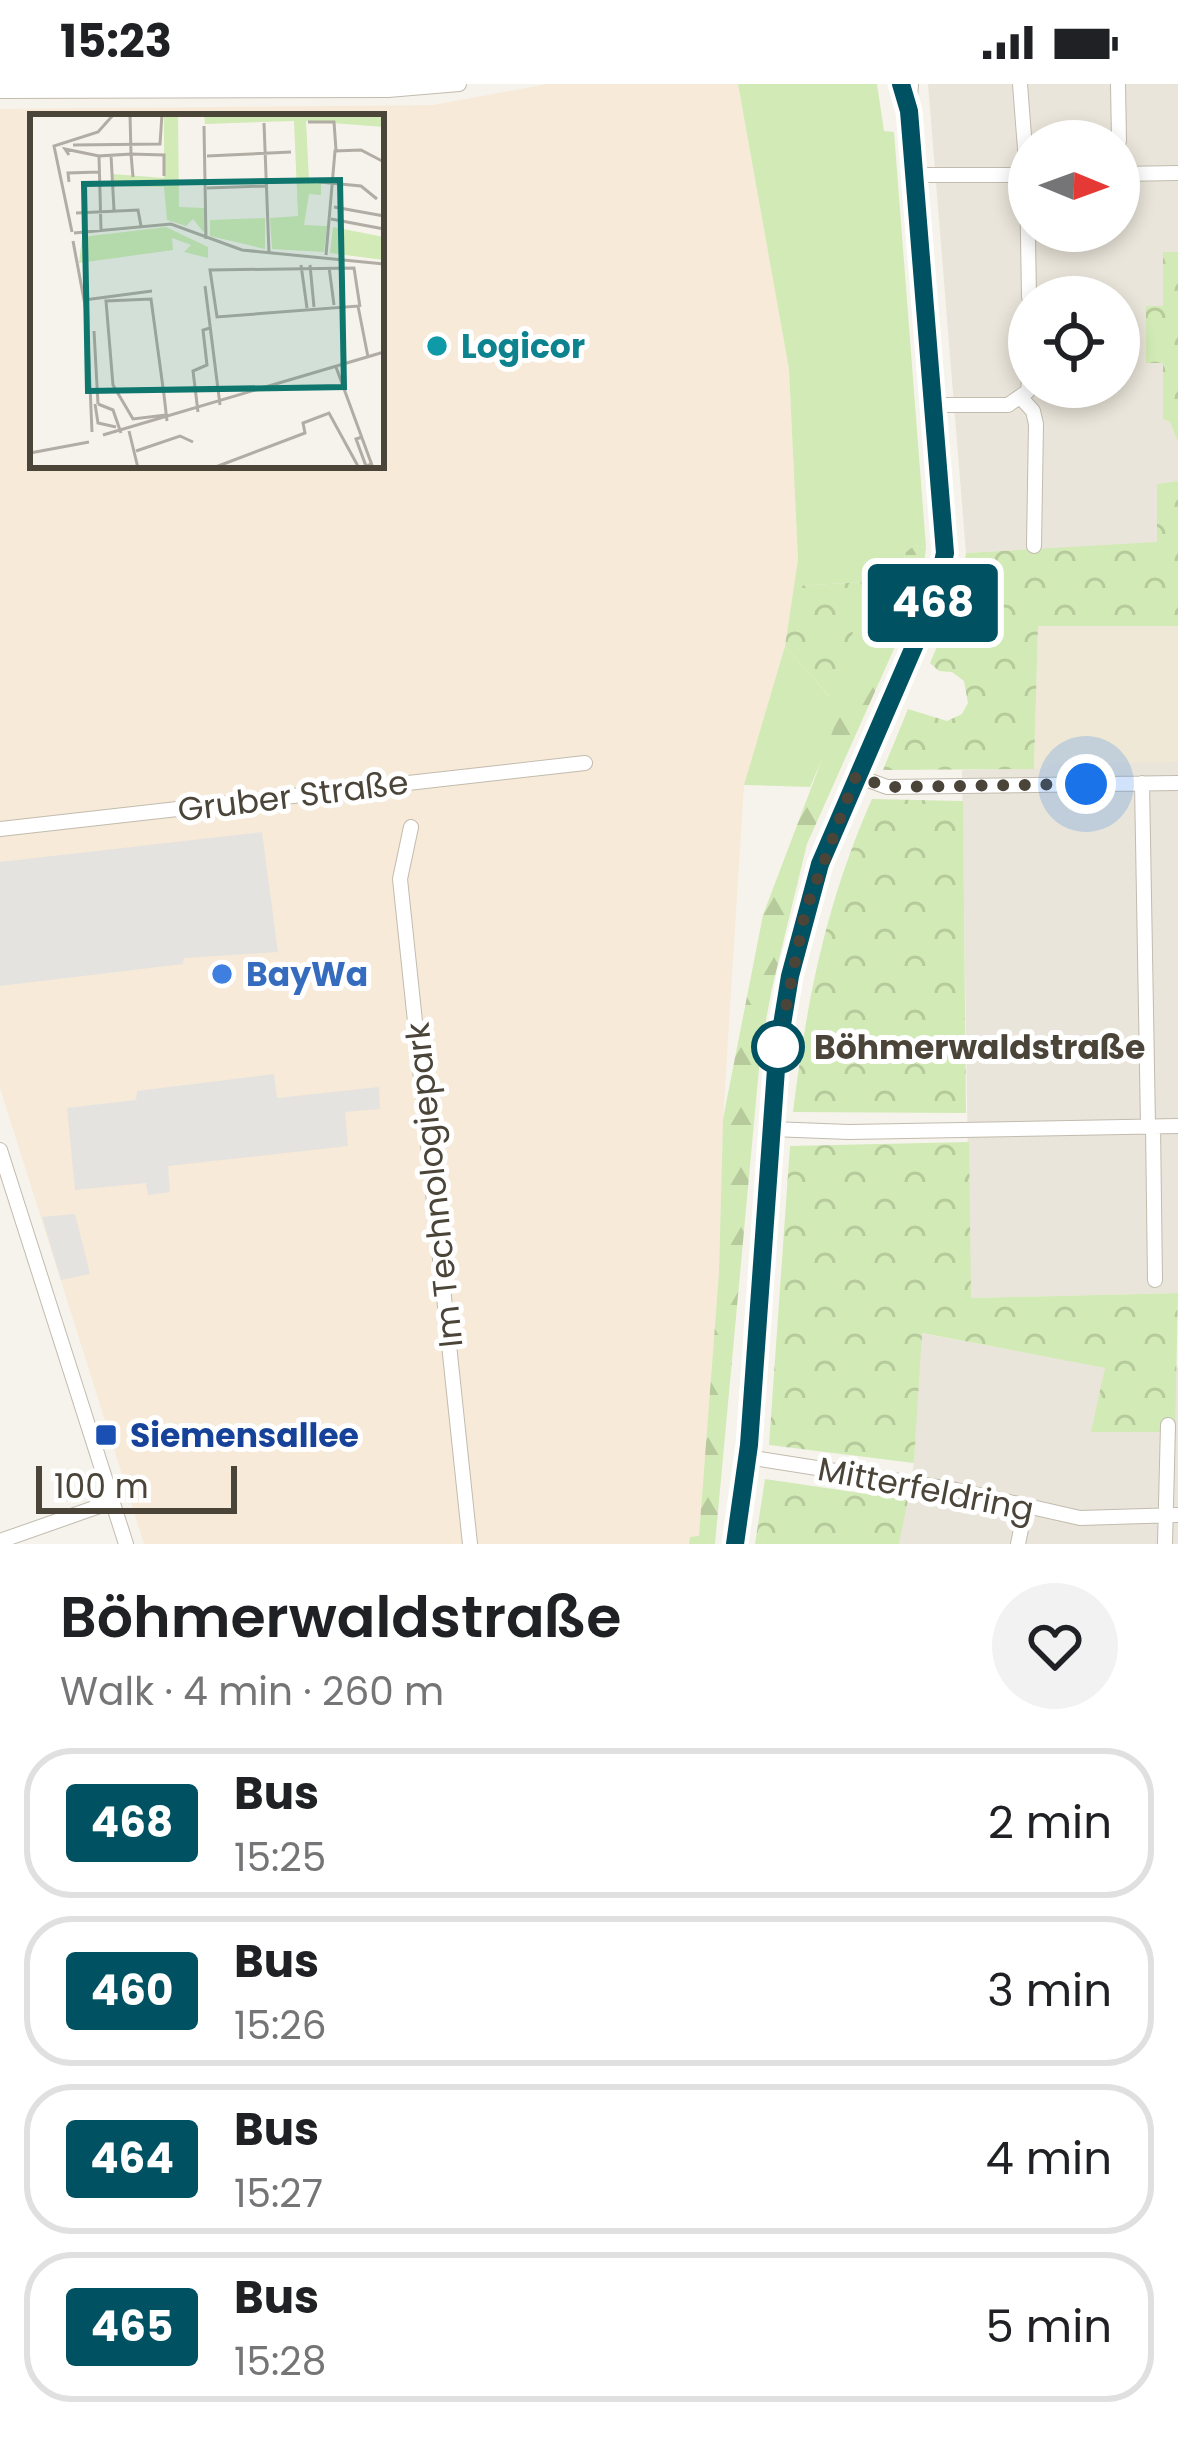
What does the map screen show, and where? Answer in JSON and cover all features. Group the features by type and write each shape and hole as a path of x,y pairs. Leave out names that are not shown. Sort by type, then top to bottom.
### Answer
{"street":[{"path":"0,91 388,89 459,84"},
{"path":"901,84 909,111"},
{"path":"735,1544 747,1457 779,1040 805,912 856,776 943,577 945,553 909,111 911,84"},
{"path":"1020,84 1023,120"},
{"path":"1118,84 1119,120"},
{"path":"1140,171 1178,173"},
{"path":"915,175 1008,175"},
{"path":"933,405 1008,405"},
{"path":"1030,408 1036,424 1034,546"},
{"name":"Gruber Straße","path":"0,829 585,763"},
{"path":"856,776 887,787 1178,783"},
{"path":"1142,783 1155,1280"},
{"name":"Im Technologiepark","path":"411,827 400,879 470,1544"},
{"path":"771,1130 1178,1126"},
{"path":"0,1150 126,1544"},
{"path":"1165,1544 1173,1515 1168,1425"},
{"name":"Mitterfeldring","path":"747,1457 956,1490 1080,1518 1173,1515"},
{"path":"0,1541 112,1502"},
{"path":"1018,1544 1025,1508"}],"shaded area":[{"path":"548,84 738,84 789,369 798,560 785,646 744,785 723,1119 719,1272 699,1537 690,1537 689,1544 144,1544 0,1088 0,109 433,105"},
{"path":"928,84 1178,84 1178,252 1163,253 1164,306 1147,306 1147,363 1163,363 1163,419 1170,422 1178,443 1178,481 1157,484 1157,543 966,553"},
{"path":"1038,625 1178,626 1178,762 1050,764 1034,769"},
{"path":"1178,626 1178,1293 970,1298 962,770 1034,768"},
{"path":"262,832 278,952 184,958 183,964 0,986 0,862"},
{"path":"274,1074 277,1098 379,1087 380,1109 345,1112 348,1146 168,1166 170,1192 148,1195 146,1183 75,1190 67,1108 136,1100 137,1091"},
{"path":"75,1214 90,1274 61,1280 42,1217"},
{"path":"921,1333 1106,1368 1092,1432 1178,1367 1178,1544 899,1544 914,1463"}],"green space":[{"path":"738,84 877,84 884,131 894,132 926,547 915,545 906,552 890,603 810,787 744,785 785,646 829,696 865,582 794,586 798,560 789,369"},
{"path":"1163,252 1178,252 1178,443 1170,422 1163,419 1163,363 1146,363 1146,306 1163,306"},
{"path":"1178,481 1178,626 1038,626 1034,769 883,770 908,709 947,721 962,714 968,703 964,681 930,663 960,592 966,553 1157,542 1157,484"},
{"path":"915,545 926,547 922,586 807,844 772,988 761,1047 715,1544 689,1544 690,1537 699,1536 719,1272 723,1119 763,915 835,725 890,603 906,552"},
{"path":"865,582 869,587 830,697 785,646 794,586"},
{"path":"872,799 963,801 966,1113 793,1112 820,952 842,876"},
{"path":"969,1142 971,1298 1178,1293 1175,1432 1091,1432 1105,1368 922,1333 914,1463 769,1445 790,1146"},
{"path":"765,1479 908,1500 899,1544 755,1544"}],"bus line":[{"name":"468","path":"735,1544 749,1445 777,1055 790,976 820,864 943,577 945,553 909,111 901,84"}],"place":[{"name":"Logicor","path":"437,346"},
{"name":"BayWa","path":"222,974"},
{"name":"Böhmerwaldstraße","path":"778,1047"},
{"name":"Siemensallee","path":"106,1435"}],"route":[{"path":"778,1047 805,912 856,776 887,787 1086,784"}]}
